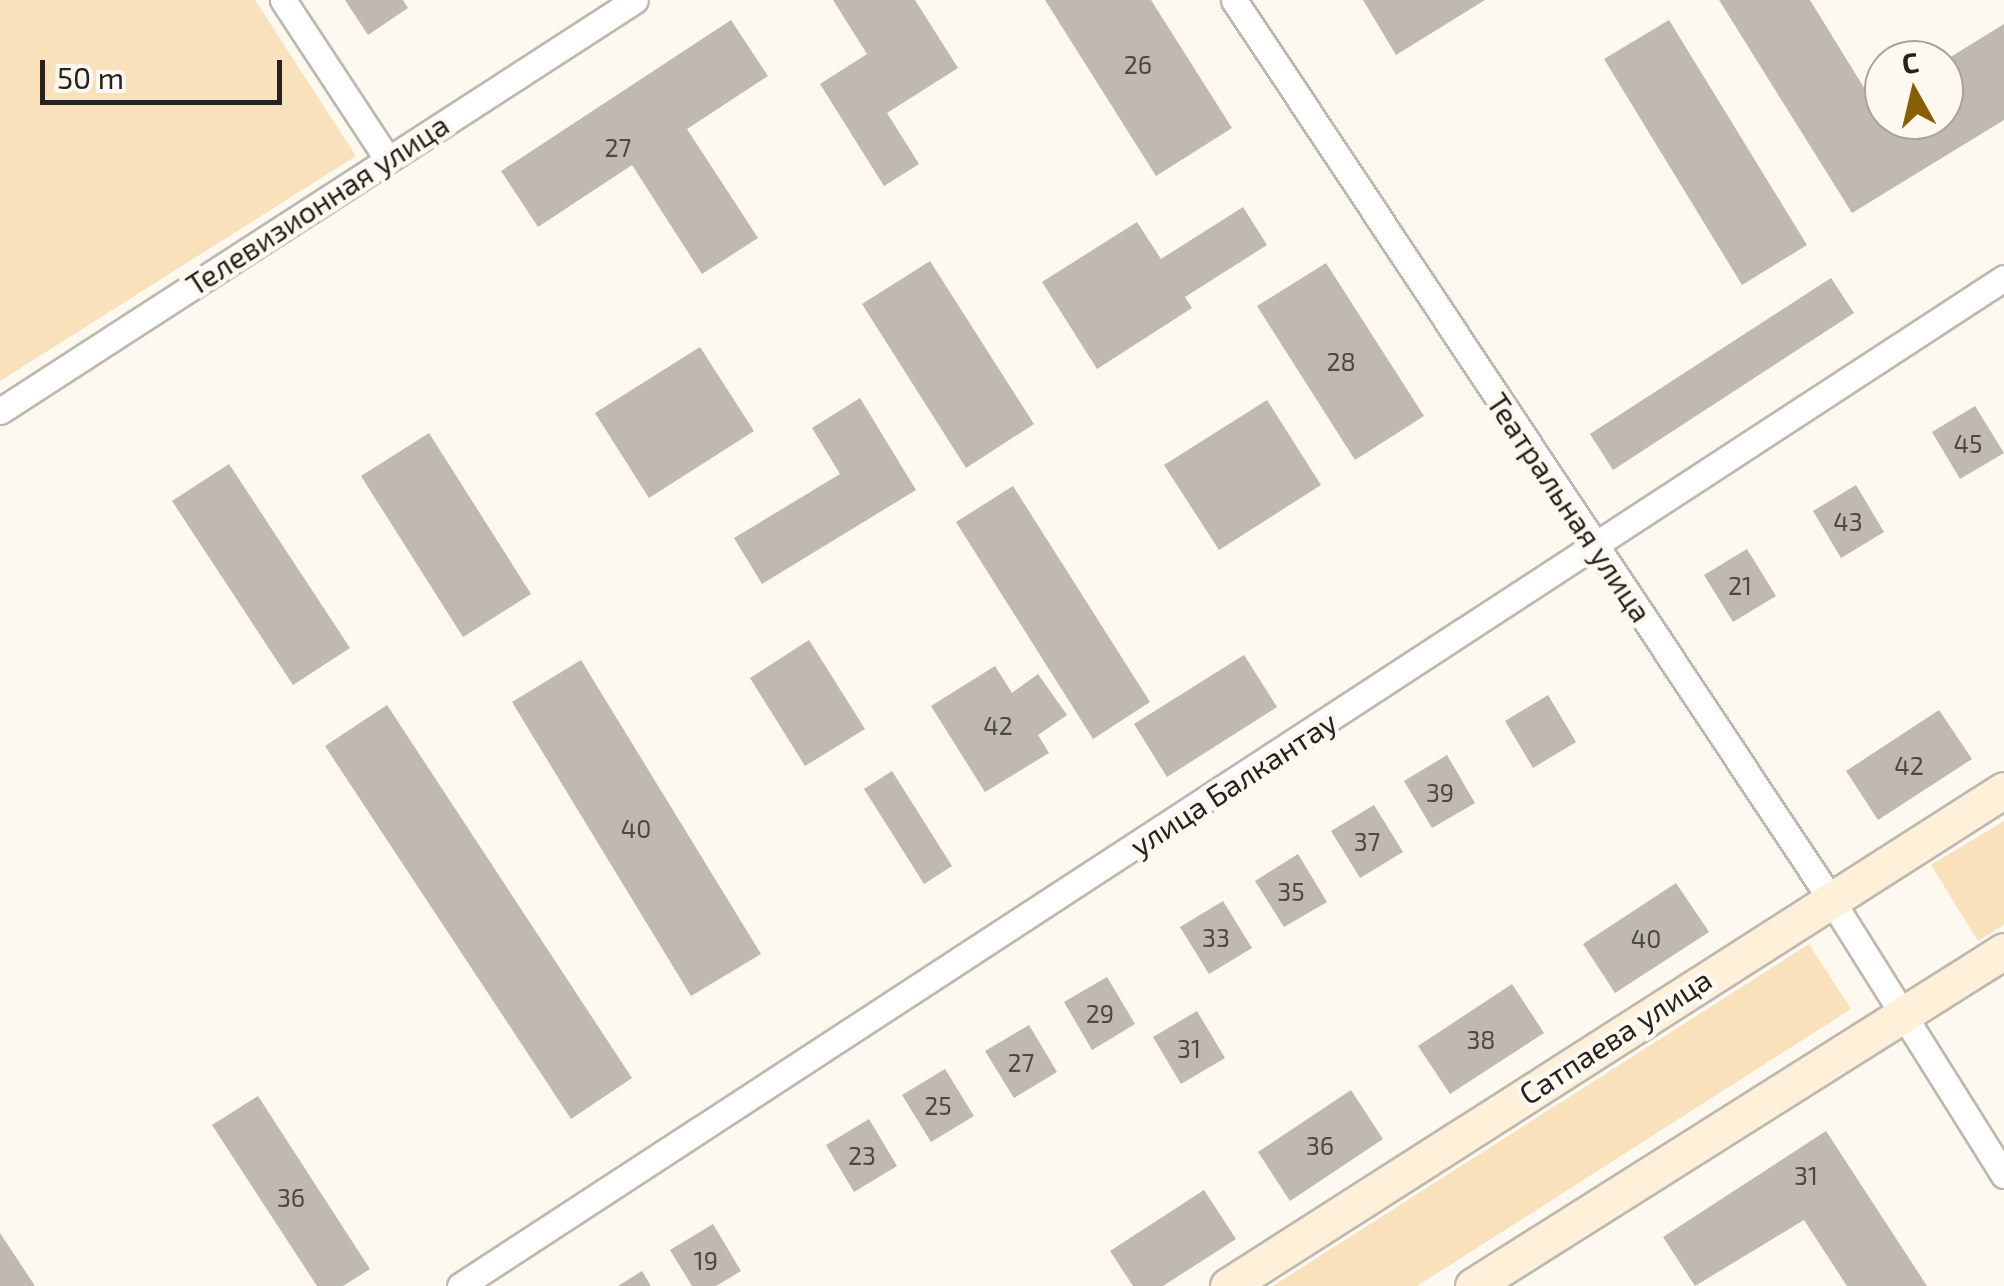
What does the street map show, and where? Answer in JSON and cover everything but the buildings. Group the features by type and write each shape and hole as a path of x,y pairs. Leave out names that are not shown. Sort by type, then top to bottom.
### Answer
{"main road":[{"name":"Сатпаева улица","path":"1228,1286 2004,790"},
{"path":"1472,1286 2004,951"}],"street":[{"path":"283,0 386,157"},
{"name":"Телевизионная улица","path":"0,411 386,157 635,0"},
{"name":"Театральная улица","path":"1234,0 1830,898 2004,1175"},
{"name":"улица Балкантау","path":"460,1286 2004,278"}],"shaded area":[{"path":"0,0 255,0 356,156 0,381"},
{"path":"2004,821 2004,925 1978,941 1931,865"},
{"path":"1809,944 1851,1009 1527,1216 1417,1286 1273,1286"}]}
